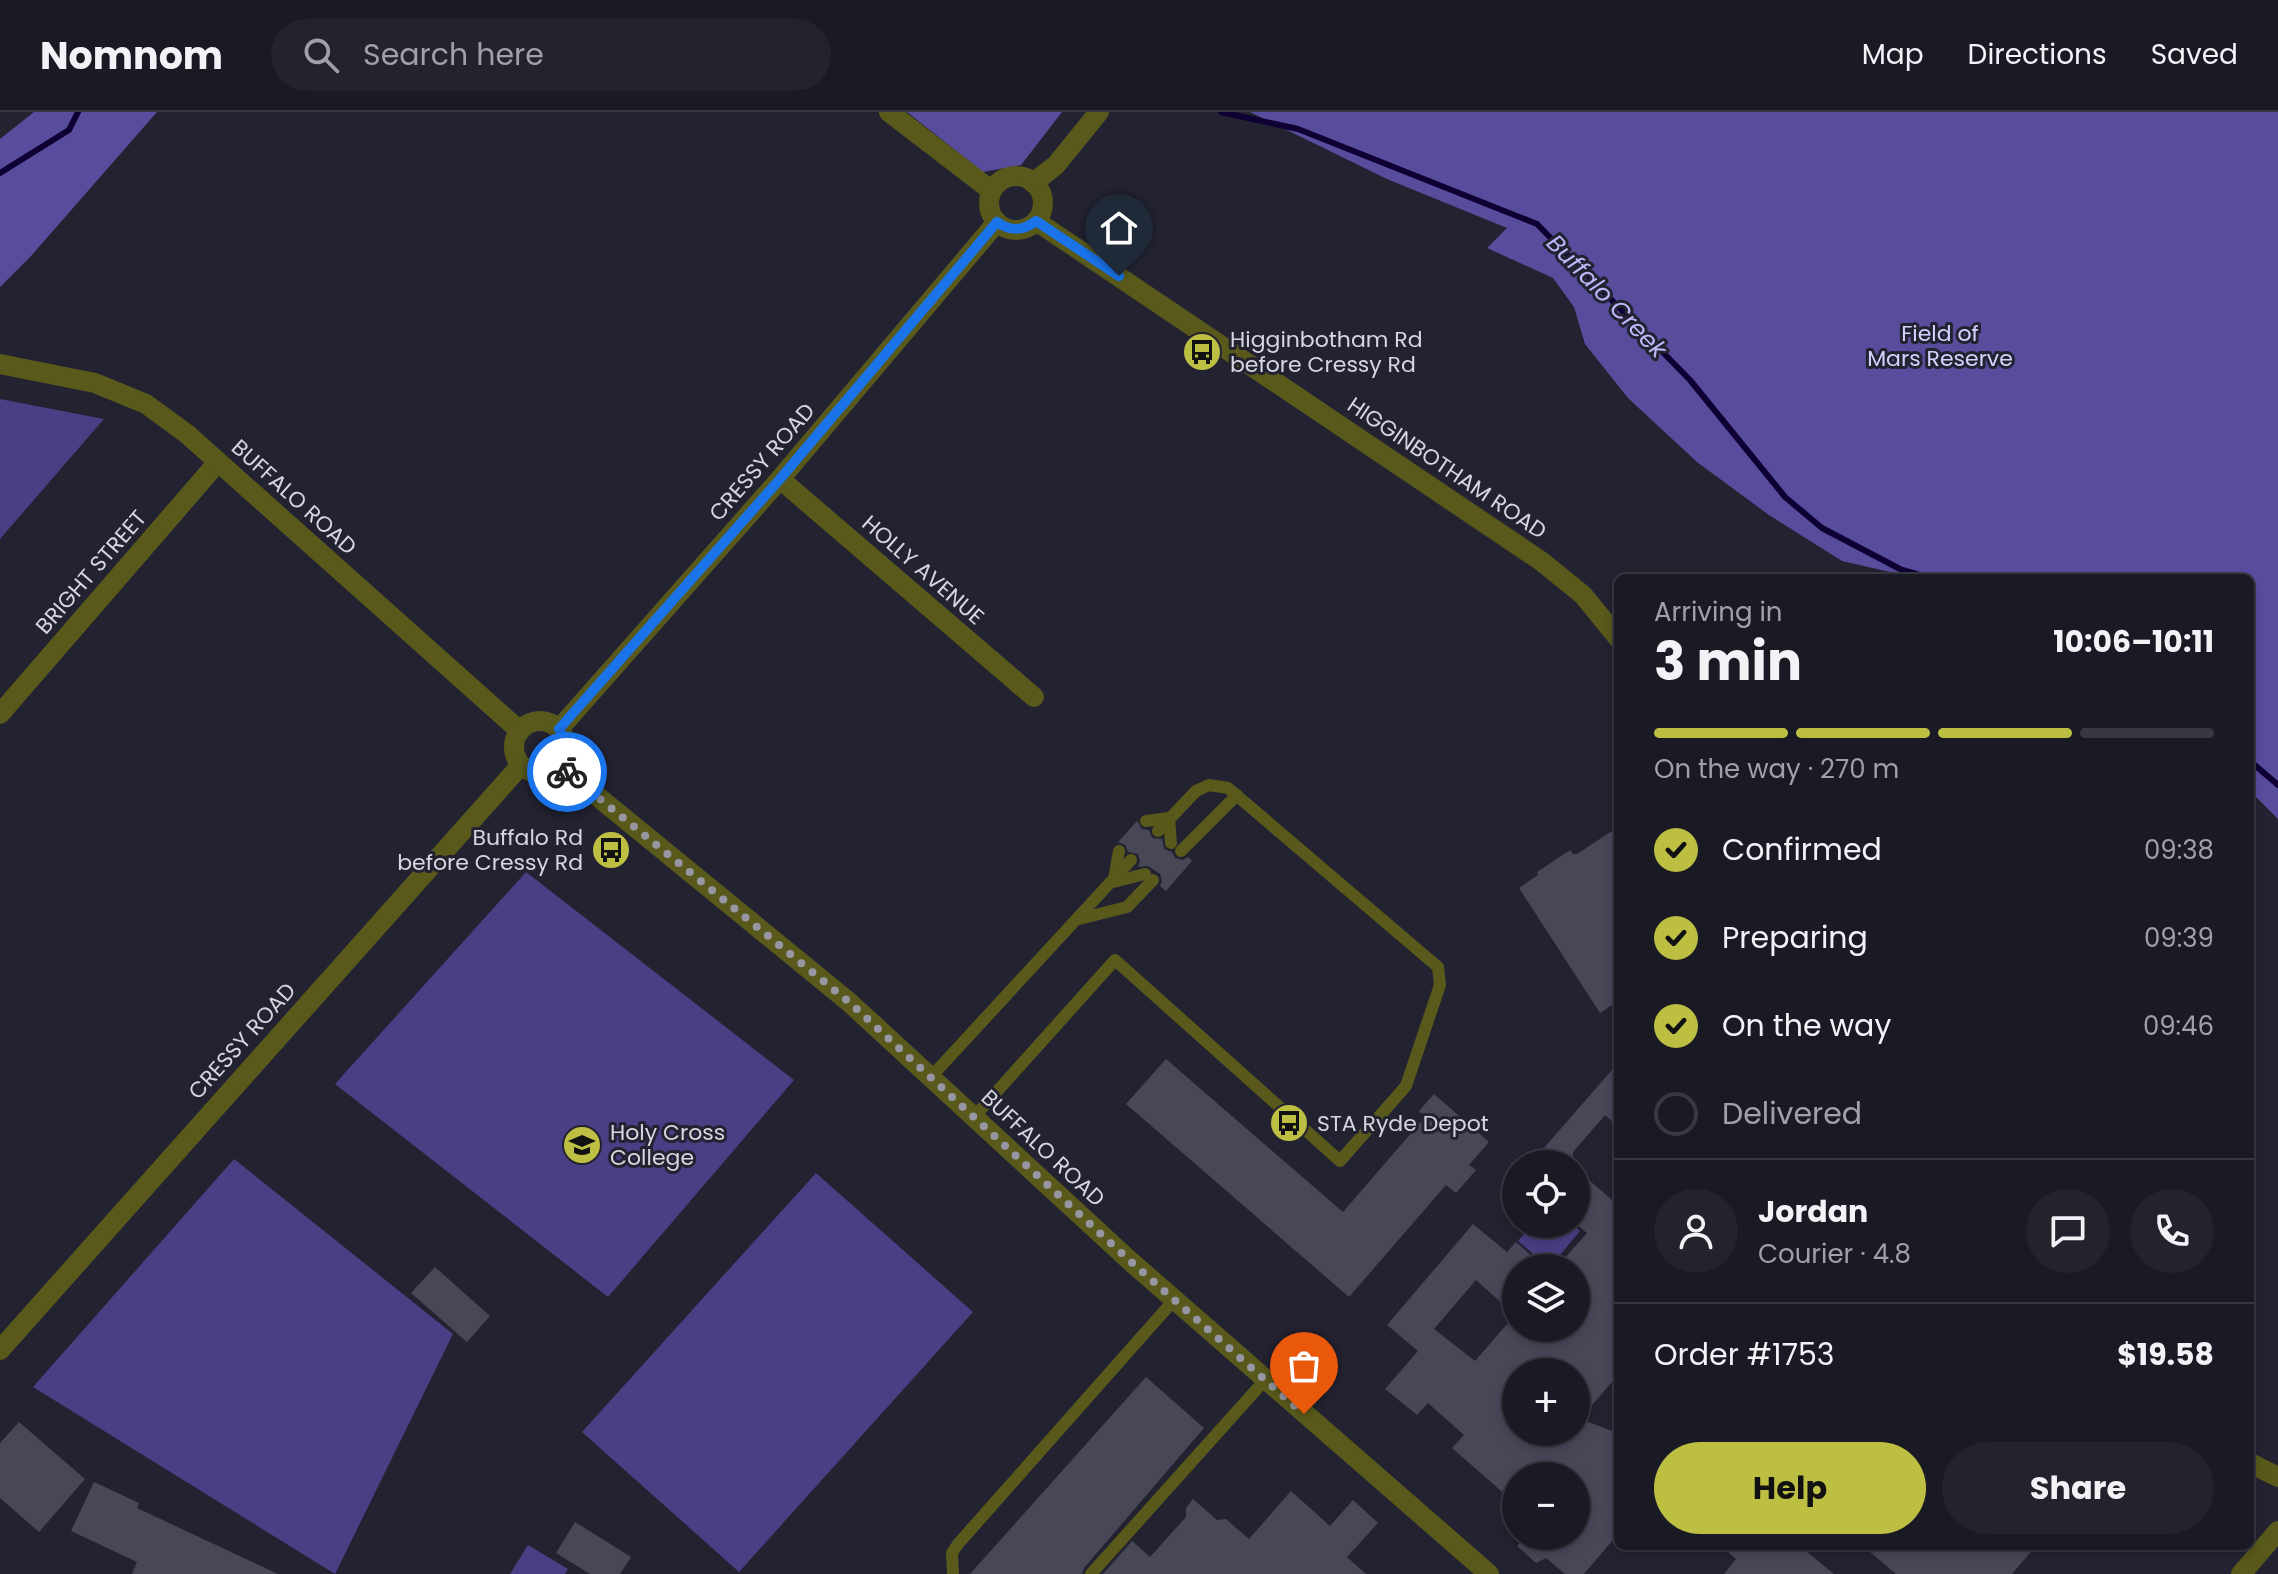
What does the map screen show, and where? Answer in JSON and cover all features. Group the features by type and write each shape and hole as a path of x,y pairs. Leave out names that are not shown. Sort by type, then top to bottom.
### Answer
{"street":[{"path":"889,112 992,191"},
{"path":"1033,183 1056,165 1099,112"},
{"path":"1016,176 1033,183 1042,197 1036,221 1013,230 997,222 990,211 992,191 1006,178 1016,176"},
{"name":"HIGGINBOTHAM ROAD","path":"1036,221 1541,561 1583,595 1614,633"},
{"name":"CRESSY ROAD","path":"559,729 780,479 997,222"},
{"name":"BUFFALO ROAD","path":"0,364 95,383 146,404 187,434 520,731"},
{"name":"BRIGHT STREET","path":"0,714 218,462"},
{"name":"HOLLY AVENUE","path":"780,479 1034,697"},
{"path":"535,722 544,722 559,729 566,751 559,765 544,773 535,773 521,765 514,751 520,731 535,722"},
{"name":"CRESSY ROAD","path":"0,1350 521,765"},
{"name":"BUFFALO ROAD","path":"559,765 849,1002 1174,1300 1489,1574"},
{"path":"2254,1465 2278,1477"},
{"path":"2241,1574 2278,1531"}],"lane":[{"path":"974,1117 1115,960 1340,1161 1406,1086 1440,985 1438,967 1228,788 1209,785 1196,791 1158,831"},
{"path":"1169,818 1176,847 1237,795"},
{"path":"1146,821 1169,818"},
{"path":"1113,882 1119,851"},
{"path":"930,1078 1131,860"},
{"path":"1079,919 1127,907 1149,877 1113,882"},
{"path":"953,1574 951,1558 958,1544 1174,1300"},
{"path":"1091,1574 1265,1380"}],"shaded area":[{"path":"0,399 104,419 0,539"},
{"path":"526,872 794,1080 608,1297 335,1084"},
{"path":"234,1159 453,1334 335,1574 33,1387"},
{"path":"816,1173 973,1312 739,1572 582,1432"},
{"path":"1521,1238 1574,1238 1561,1254 1533,1254 1518,1241"},
{"path":"528,1545 568,1569 565,1574 510,1574"}],"green space":[{"path":"34,112 157,112 0,287 0,139"},
{"path":"907,112 1062,112 1021,165 983,172"},
{"name":"Field of Mars Reserve","path":"1250,112 2278,112 2278,819 2254,795 2254,574 1899,574 1842,561 1769,515 1697,462 1628,398 1585,344 1574,307 1553,278 1487,248 1507,228 1387,179"}],"building":[{"path":"1137,821 1142,829 1149,830 1152,838 1162,839 1164,849 1172,852 1175,858 1183,860 1188,857 1192,861 1166,891 1160,886 1160,874 1148,866 1138,867 1138,854 1128,852 1125,845 1118,842"},
{"path":"1614,830 1614,1004 1600,1013 1519,888 1570,850 1577,854"},
{"path":"1166,1059 1343,1212 1425,1117 1419,1111 1434,1094 1489,1142 1469,1165 1476,1170 1456,1193 1446,1185 1349,1297 1126,1104"},
{"path":"1614,1068 1614,1123 1605,1115 1575,1150 1542,1150"},
{"path":"1590,1181 1614,1202 1614,1380 1590,1407 1590,1358 1502,1358 1502,1446 1590,1446 1590,1423 1614,1432 1614,1539 1584,1574 1565,1574 1546,1558 1536,1563 1521,1550 1590,1550 1590,1462 1502,1462 1502,1492 1452,1448 1464,1435 1428,1403 1417,1415 1385,1389 1418,1351 1387,1325 1473,1224 1507,1252 1516,1242 1529,1254 1502,1254 1502,1303 1476,1280 1434,1329 1475,1361 1502,1330 1502,1342 1590,1342 1590,1254 1568,1254 1583,1238 1590,1238"},
{"path":"435,1267 490,1316 467,1342 411,1293"},
{"path":"1146,1377 1204,1428 1082,1574 970,1574"},
{"path":"19,1422 85,1479 39,1532 0,1498 0,1443"},
{"path":"94,1482 139,1503 137,1508 278,1574 132,1574 137,1562 71,1531"},
{"path":"1291,1491 1330,1526 1353,1500 1378,1523 1347,1557 1366,1574 1103,1574 1132,1541 1150,1557 1186,1517 1186,1508 1193,1499 1217,1520 1226,1519 1249,1539"},
{"path":"575,1522 631,1557 620,1574 590,1574 556,1553"},
{"path":"1726,1550 1805,1550 1834,1574 1724,1574 1736,1559"},
{"path":"1868,1550 2033,1550 2012,1574 1896,1574"}],"waterway":[{"name":"Buffalo Creek","path":"0,173 69,130 78,112"},
{"name":"Buffalo Creek","path":"1221,112 1298,129 1537,224 1690,380 1785,497 1822,528 1900,569 1917,574"},
{"name":"Buffalo Creek","path":"2254,764 2278,785"}],"way so far":[{"path":"567,772 849,1002 1129,1260 1304,1414"}],"place":[{"name":"Higginbotham Rd before Cressy Rd","path":"1202,352"},
{"name":"Buffalo Rd before Cressy Rd","path":"611,850"},
{"name":"STA Ryde Depot","path":"1289,1123"},
{"name":"Holy Cross College","path":"582,1145"}],"route":[{"path":"567,772 559,765 566,751 559,729 780,479 997,222 1013,230 1036,221 1119,276"}]}
